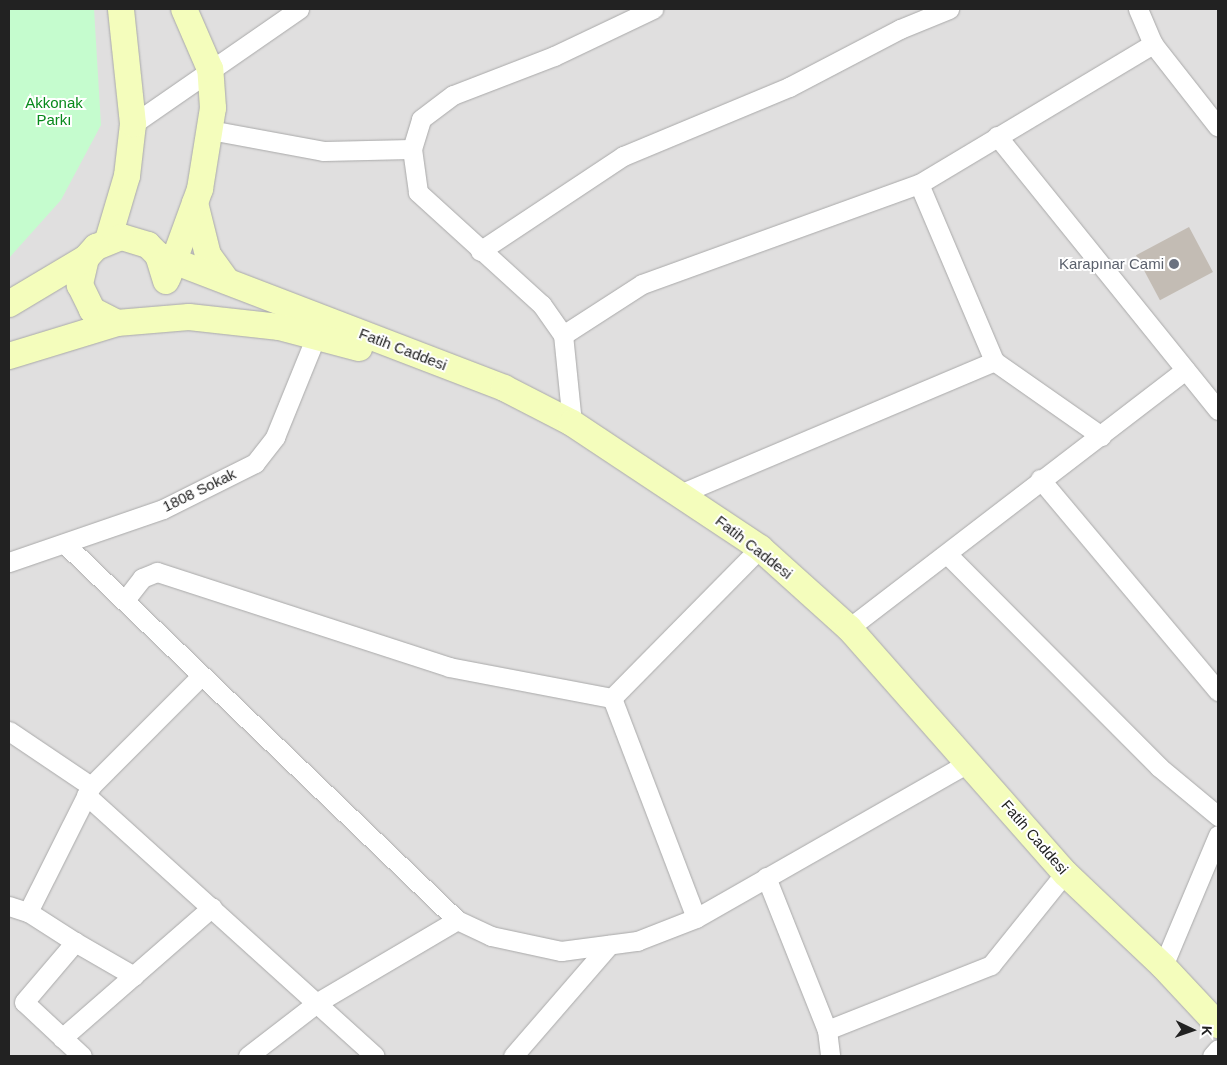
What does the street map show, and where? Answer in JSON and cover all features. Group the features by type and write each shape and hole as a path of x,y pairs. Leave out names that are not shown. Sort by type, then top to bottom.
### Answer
{"main road":[{"path":"9,304 86,258 108,240 127,176 133,124 121,9"},
{"path":"145,318 156,308 166,266 195,202 214,108 210,69 184,9"},
{"path":"195,202 208,254 227,282"},
{"path":"108,240 135,239 166,266"},
{"path":"86,258 80,285 84,298 103,319 117,323"},
{"name":"Fatih Caddesi","path":"166,266 227,282 504,388 572,423 682,493 760,548 850,628 1065,873 1163,966 1218,1025"},
{"path":"9,356 117,323 145,318 189,317 279,327 504,388"}],"street":[{"path":"133,124 299,9"},
{"path":"572,423 563,335 542,305 480,251 418,192 412,149 421,118 453,95 554,56 653,9"},
{"path":"480,251 623,156 789,87 900,29 949,9"},
{"path":"1138,9 1153,44 1215,116"},
{"path":"563,335 642,284 919,184 1153,44"},
{"path":"210,130 323,151 412,149"},
{"path":"997,136 1218,410"},
{"path":"919,184 994,361 1101,436"},
{"name":"1808 Sokak","path":"9,562 65,544 163,508 255,463 275,437 316,336"},
{"path":"682,493 994,361"},
{"path":"850,628 947,554 1040,479 1101,436 1185,370"},
{"path":"1040,479 1218,691"},
{"path":"65,544 125,600 200,677 457,920 490,936 561,951 637,941 696,918 969,762"},
{"path":"612,698 760,548"},
{"path":"947,554 1160,766 1218,816"},
{"path":"125,600 142,578 157,572 450,667 612,698"},
{"path":"28,912 88,790 200,677"},
{"path":"612,698 696,918"},
{"path":"9,730 88,790 212,907 375,1056"},
{"path":"1163,966 1218,835"},
{"path":"827,1030 991,965 1065,873"},
{"path":"766,878 827,1030 830,1056"},
{"path":"9,906 28,912 134,976"},
{"path":"62,1038 212,907"},
{"path":"248,1056 318,1002 457,920"},
{"path":"75,942 16,1002 82,1056"},
{"path":"513,1056 609,945"},
{"path":"1212,1056 1218,1049"}],"shaded area":[{"path":"9,9 1218,9 1218,1056 9,1056"}],"green space":[{"name":"Akkonak Parkı","path":"9,9 94,9 101,125 61,200 9,258"}],"building":[{"name":"Karapınar Cami","path":"1189,227 1213,272 1160,300 1136,255"}],"place":[{"name":"Karapınar Cami","path":"1174,264"}]}
